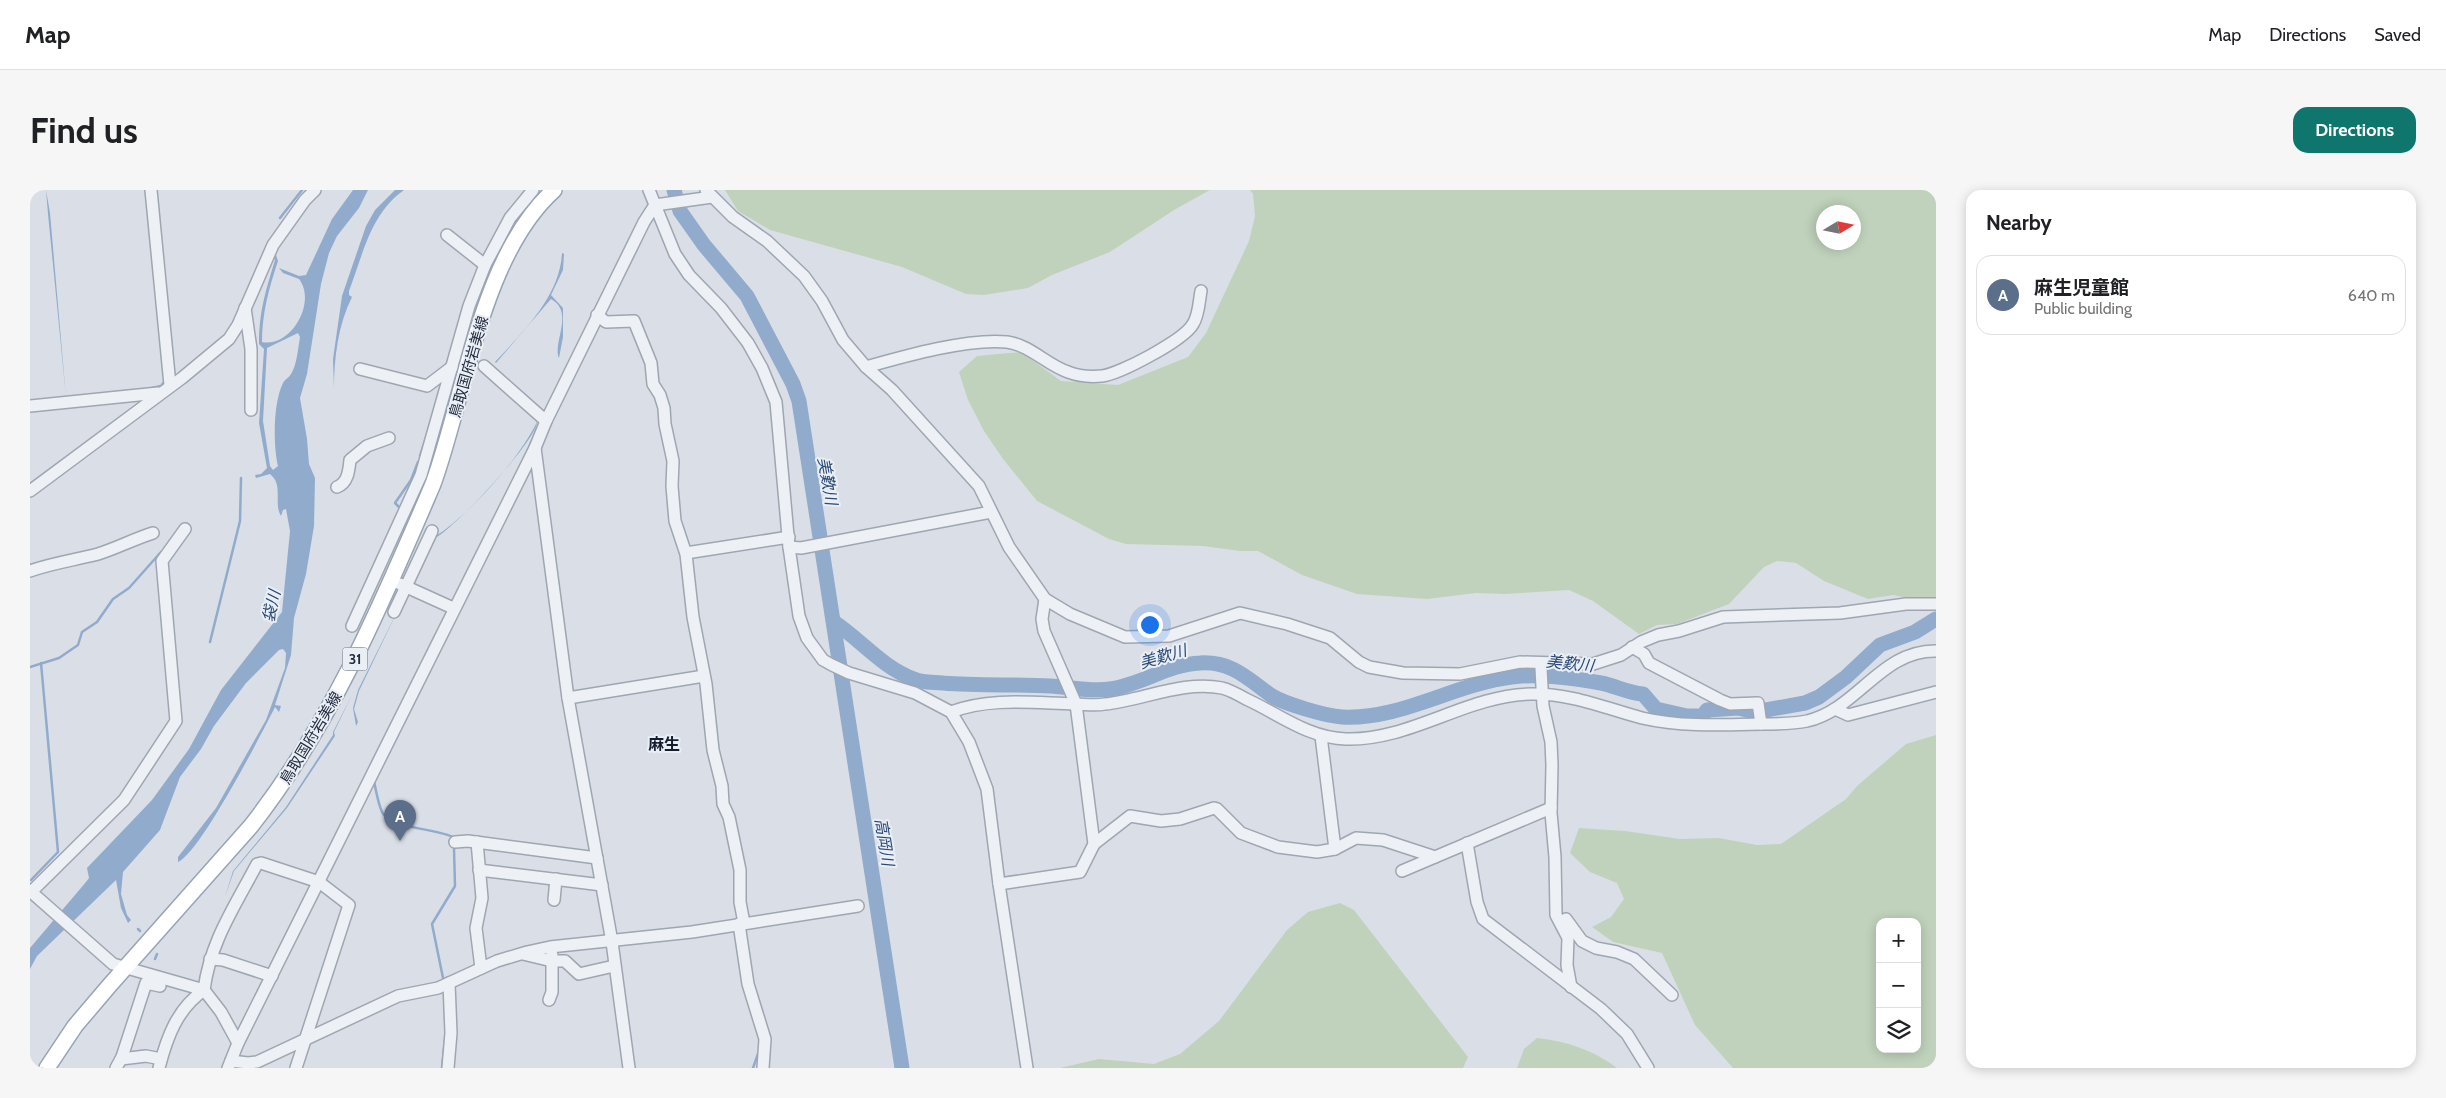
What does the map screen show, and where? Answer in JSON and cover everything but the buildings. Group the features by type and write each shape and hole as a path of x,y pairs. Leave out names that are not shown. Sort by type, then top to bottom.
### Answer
{"main road":[{"name":"鳥取国府岩美線","path":"47,1068 75,1026 124,968 251,826 311,742 344,683 433,484 445,451 498,272 523,227 554,190"}],"street":[{"path":"151,190 170,385"},
{"path":"30,491 170,385 182,378 229,339 238,325 244,307 273,245 305,200 315,190"},
{"path":"352,626 379,574 420,475 469,306 485,265 510,218 533,190"},
{"path":"649,190 675,254 690,275 721,308 748,343 762,368 776,402 800,616 807,638 823,660 850,673 914,693 951,712 969,742 987,789 999,884 1027,1068"},
{"path":"858,906 612,942 552,947 522,954 481,968 438,988 398,996 313,1038 304,1040 257,1062 230,1064 238,1043 453,608 535,448 597,315 644,222 655,205 709,194 733,216 767,241 804,276 822,300 843,340 866,367 892,390 979,486 1009,547 1045,600 1070,614 1125,637 1169,636 1240,613 1287,624 1330,638 1359,662 1369,667 1403,673 1460,674 1490,667 1537,661 1593,664 1621,655 1632,647 1658,635 1679,631 1723,617 1840,613 1906,604 1936,604"},
{"path":"447,235 485,265"},
{"path":"866,367 903,357 984,341 1010,342 1035,353 1067,372 1084,376 1103,376 1141,360 1182,336 1193,324 1201,291"},
{"path":"244,307 251,349 251,410"},
{"path":"597,315 606,322 634,321 651,362 652,380 663,400 665,424 673,461 672,486 675,521 686,553 693,617 704,676 713,750 722,786 723,804 729,817 740,870 740,902 748,984 764,1039 763,1068"},
{"path":"360,369 427,386 453,366"},
{"path":"484,366 546,421"},
{"path":"30,406 160,393"},
{"path":"337,487 345,480 349,472 350,460 367,446 389,438"},
{"path":"535,448 568,698 612,942 629,1068"},
{"path":"686,553 831,541 991,512"},
{"path":"185,529 162,561 176,721 124,800 31,891 113,964 204,990 218,1008 238,1043"},
{"path":"394,612 403,585 432,531"},
{"path":"30,571 47,564 74,560 122,547 153,533"},
{"path":"403,585 453,608"},
{"path":"1045,600 1042,619 1044,631 1076,704 1094,844"},
{"path":"1632,647 1644,654 1649,663 1720,700 1730,704 1758,703 1759,716"},
{"path":"951,712 982,704 1104,705 1204,686 1224,689 1321,736 1366,739 1498,699 1542,691 1658,721 1708,726 1759,716 1809,720 1835,709 1889,664 1906,656 1924,651 1936,651"},
{"path":"1490,667 1506,669 1590,670 1593,664"},
{"path":"1541,670 1542,691 1551,742 1551,808 1555,857 1556,915 1568,938 1567,964 1571,986"},
{"path":"568,698 704,676"},
{"path":"1835,709 1848,715 1936,692"},
{"path":"1321,736 1334,849"},
{"path":"999,884 1080,872 1094,844 1130,816 1161,821 1180,819 1214,808 1218,809 1241,833 1278,847 1317,852 1334,849 1356,838 1383,840 1435,857"},
{"path":"1402,871 1551,808"},
{"path":"456,842 477,842 598,858"},
{"path":"477,842 482,898 476,928 481,968"},
{"path":"1467,843 1477,902 1483,919 1601,1009 1622,1029 1648,1068"},
{"path":"118,1064 146,1056 160,1063 176,1019 193,997 204,990 210,958 216,940 257,864 261,863 319,882 349,905 296,1068"},
{"path":"479,870 602,885"},
{"path":"554,900 556,879"},
{"path":"1555,904 1582,941 1596,948 1617,952 1634,959 1672,995"},
{"path":"549,1000 552,992 552,947"},
{"path":"522,954 552,962 565,962 579,974 614,966"},
{"path":"210,958 223,960 272,976"},
{"path":"118,1064 146,983 186,991 204,990"},
{"path":"448,1068 451,1032 449,983"}],"green space":[{"path":"725,190 1210,190 1174,210 1110,252 1052,275 1028,288 984,295 966,294 902,267 770,230 738,211"},
{"path":"1250,190 1936,190 1936,597 1912,599 1893,595 1868,599 1824,581 1796,563 1777,561 1764,567 1729,604 1677,624 1657,625 1639,634 1593,601 1569,590 1504,594 1476,593 1427,599 1357,594 1302,575 1258,551 1240,551 1203,546 1126,544 1109,539 1037,501 1003,459 984,431 968,400 959,372 977,356 1021,352 1061,381 1118,385 1188,357 1206,333 1249,241 1255,216 1253,194"},
{"path":"1936,735 1936,1068 1733,1068 1695,1025 1662,953 1613,942 1592,927 1611,917 1624,899 1617,883 1590,872 1570,853 1579,828 1625,831 1680,839 1719,838 1757,845 1781,844 1846,799 1857,786 1906,744"},
{"path":"1340,903 1354,910 1468,1057 1463,1068 1060,1068 1099,1059 1154,1064 1180,1054 1219,1021 1287,930 1308,912"},
{"path":"1537,1038 1579,1047 1599,1056 1617,1068 1517,1068 1524,1049"}],"water":[{"path":"46,190 50,213 66,397 48,214"},
{"path":"353,190 368,190 359,208 337,236 329,253 321,284 307,374 300,398 309,464 315,478 314,526 306,574 294,618 291,655 275,705 281,706 279,712 275,707 215,816 201,838 188,854 178,862 178,857 216,808 266,720 285,668 286,653 283,649 279,650 246,683 214,726 201,749 180,777 160,830 123,872 121,894 127,915 131,920 128,923 121,908 116,880 37,956 30,969 30,948 89,878 87,868 152,800 189,749 221,690 282,612 290,531 286,509 283,510 281,516 278,506 278,489 274,478 270,474 256,478 255,475 261,474 267,468 259,423 264,349 259,344 260,321 275,260 272,256 275,252 278,261 263,321 262,342 273,342 283,338 291,331 303,311 304,289 299,279 283,273 279,268 299,276 306,275 332,219","holes":["298,333 300,337 295,366 283,383 277,401 275,447 278,466 273,470 270,466 263,421 267,348"]},
{"path":"395,190 404,190 392,200 375,223 349,291 349,295 352,297 340,330 334,389 333,359 342,296 366,226 375,210"},
{"path":"669,190 678,190 684,212 697,231 694,234 674,208"},
{"path":"562,253 564,254 563,270 551,295 563,308 563,337 559,358 558,344 562,319 558,305 551,299 529,325 555,284 560,269"},
{"path":"525,330 496,363 495,362"},
{"path":"537,422 534,431 524,446 506,468 529,437"},
{"path":"506,468 493,484 476,502"},
{"path":"464,514 435,538 436,533 436,536"},
{"path":"400,606 359,691 354,709 358,722 356,726 353,708 358,690"},
{"path":"352,695 334,732 335,736 287,808 234,871 225,897 233,871 286,807 333,735 333,732"}],"waterway":[{"path":"280,218 302,190"},
{"name":"美歎川","path":"674,190 680,211 704,245 747,296 793,384 799,401 902,1068"},
{"path":"152,388 161,386 165,381"},
{"path":"420,456 426,438"},
{"path":"400,508 395,503 411,480 418,462"},
{"path":"210,642 240,521 241,478"},
{"path":"30,667 59,658 78,645 82,632 97,622 113,599 129,588 161,552"},
{"name":"美歎川","path":"834,622 892,668 921,681 1103,690 1121,687 1189,664 1212,663 1231,668 1272,696 1286,703 1342,717 1385,713 1490,681 1523,676 1568,678 1606,684 1643,694 1656,709 1687,716 1703,716 1707,710 1738,708 1751,711 1766,710 1805,703 1819,697 1846,677 1880,645 1915,632 1936,619"},
{"path":"31,880 58,852 41,663"},
{"path":"374,781 377,797 382,812 386,817 404,825 453,837"},
{"path":"443,978 432,924 455,886 454,849"},
{"path":"155,959 157,954"},
{"path":"442,1068 445,1039"},
{"path":"753,1068 759,1051"}],"place":[{"name":"麻生児童館","path":"400,841"}],"district":[{"name":"麻生","path":"664,744"}],"water label":[{"name":"袋川","path":"271,606"},
{"name":"高岡川","path":"885,842"}]}
